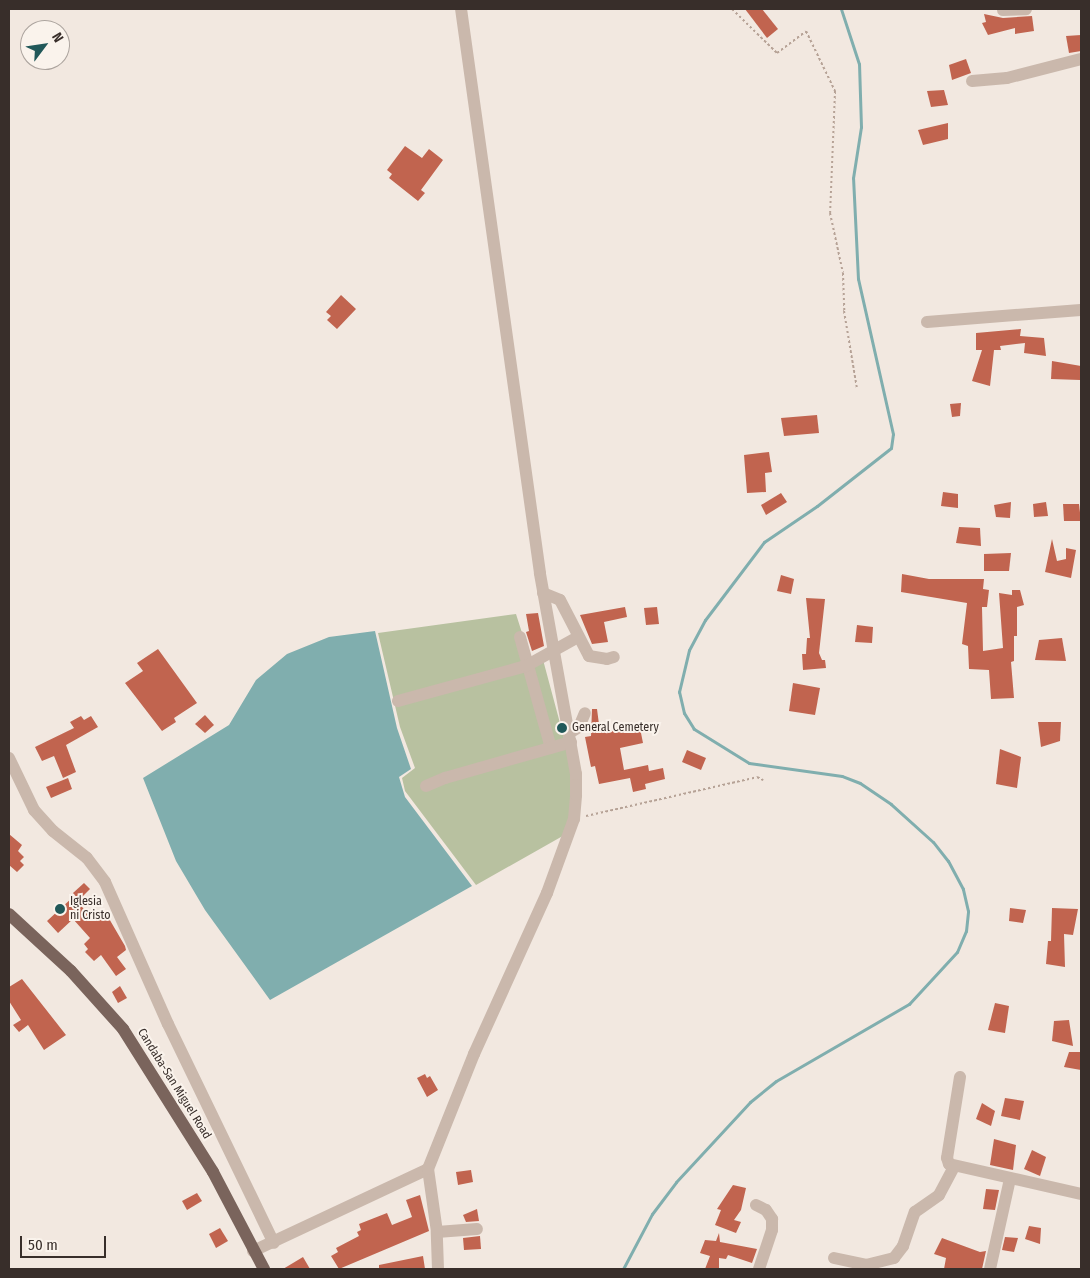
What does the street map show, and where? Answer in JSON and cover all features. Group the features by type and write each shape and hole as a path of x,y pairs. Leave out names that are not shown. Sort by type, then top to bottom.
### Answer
{"main road":[{"name":"Candaba-San Miguel Road","path":"9,914 71,971 124,1029 213,1172 264,1269"}],"street":[{"path":"438,1269 437,1232 428,1169 474,1054 547,893 574,818 576,774 543,593 461,9"},
{"path":"1004,10 1026,9"},
{"path":"972,81 1007,78 1081,59"},
{"path":"927,322 1081,310"},
{"path":"543,593 560,600 589,656 607,659 614,657"},
{"path":"520,637 526,666 551,748"},
{"path":"398,701 526,666 553,653 578,637"},
{"path":"426,786 445,778 551,748 570,737 579,727 585,713"},
{"path":"9,758 34,810 53,831 86,858 105,882 168,1024 274,1243"},
{"path":"960,1077 947,1158 954,1167 1081,1194"},
{"path":"834,1258 866,1265 894,1258 903,1246 914,1212 939,1195 954,1167"},
{"path":"253,1251 274,1243 428,1169"},
{"path":"990,1269 1010,1179"},
{"path":"756,1205 766,1210 772,1219 772,1230 759,1269"},
{"path":"437,1232 477,1229"}],"path":[{"path":"732,9 776,53 806,31 835,91 830,212 843,273 844,311 857,389"},
{"path":"574,818 757,777 763,780"}],"green space":[{"path":"516,614 530,658 542,656 568,753 572,781 568,833 476,885 405,791 402,778 415,768 400,727 378,633"}],"water":[{"path":"375,631 397,728 411,769 399,777 405,797 472,886 270,1000 205,910 176,861 143,778 229,725 256,680 287,654 329,637"}],"building":[{"path":"745,9 762,9 778,29 767,38"},
{"path":"984,14 1003,18 1032,16 1034,31 1015,34 1015,28 988,35 982,23 986,22"},
{"path":"1081,35 1081,51 1069,53 1066,36"},
{"path":"966,59 971,73 952,80 949,65"},
{"path":"944,90 948,105 931,107 927,91"},
{"path":"948,123 948,139 923,145 918,130"},
{"path":"405,146 422,158 429,149 443,160 421,190 425,193 418,201 389,178 392,174 387,170"},
{"path":"341,295 356,309 337,329 327,320 331,316 326,312"},
{"path":"1021,329 1020,336 1044,338 1046,356 1024,353 1025,343 1000,346 1001,350 994,350 990,386 972,381 982,350 976,350 976,333"},
{"path":"1052,361 1081,366 1080,380 1051,379"},
{"path":"961,403 960,416 952,417 950,404"},
{"path":"817,415 819,433 784,436 781,418"},
{"path":"769,452 772,472 765,473 766,492 747,493 744,455"},
{"path":"943,492 958,494 958,508 941,506"},
{"path":"781,493 787,502 766,515 761,505"},
{"path":"1011,502 1010,518 996,517 994,505"},
{"path":"1046,502 1048,516 1034,517 1033,504"},
{"path":"1063,504 1079,504 1081,521 1064,521"},
{"path":"959,527 980,528 981,546 956,543"},
{"path":"1052,539 1057,561 1066,559 1066,548 1076,550 1071,578 1045,572"},
{"path":"1011,553 1009,571 984,571 984,554"},
{"path":"902,574 929,579 984,579 983,589 989,590 987,607 982,607 983,651 1003,648 999,593 1012,595 1012,590 1020,590 1024,605 1017,607 1017,636 1014,636 1014,661 1011,662 1014,698 991,699 989,670 969,669 968,646 962,644 967,603 901,592"},
{"path":"781,575 794,579 791,594 777,591"},
{"path":"806,598 825,599 819,653 822,660 825,660 826,668 803,670 802,654 806,654 807,638 810,638"},
{"path":"625,607 627,617 604,622 608,642 592,644 580,615"},
{"path":"657,607 659,624 646,625 644,608"},
{"path":"538,613 544,646 532,651 526,632 529,631 526,614"},
{"path":"857,625 873,627 872,643 855,642"},
{"path":"1062,638 1066,661 1035,660 1039,640"},
{"path":"158,649 197,703 174,718 176,722 162,731 125,683 143,671 137,663"},
{"path":"793,683 820,688 815,715 789,711"},
{"path":"592,709 597,709 600,732 640,728 643,743 620,748 624,770 648,765 649,771 663,768 665,779 645,784 646,789 633,792 630,778 599,784 595,766 591,767 585,737 591,736"},
{"path":"205,715 214,725 205,733 195,724"},
{"path":"81,716 84,720 91,716 98,727 66,745 76,772 63,778 54,756 42,761 35,747 74,728 70,722"},
{"path":"1038,722 1061,722 1060,741 1041,747"},
{"path":"1000,749 1021,757 1017,788 996,784"},
{"path":"687,750 706,758 701,770 682,762"},
{"path":"68,778 72,789 51,798 46,787"},
{"path":"9,834 22,845 18,851 24,857 20,861 24,865 17,872 9,865"},
{"path":"84,883 90,889 79,900 73,893"},
{"path":"73,897 92,918 104,910 125,946 126,950 117,957 126,969 116,976 101,955 94,961 85,952 88,949 84,944 90,938 73,919 58,933 47,921"},
{"path":"1010,908 1026,910 1023,923 1009,921"},
{"path":"1052,908 1078,909 1073,935 1064,934 1065,967 1046,964 1048,941 1051,941"},
{"path":"22,979 66,1035 44,1050 28,1025 19,1032 13,1025 21,1020 9,1001 9,987"},
{"path":"120,986 127,998 118,1003 112,992"},
{"path":"995,1003 1009,1006 1005,1033 988,1030"},
{"path":"1069,1020 1073,1046 1052,1041 1054,1021"},
{"path":"1069,1052 1081,1052 1081,1070 1064,1067"},
{"path":"425,1074 427,1078 430,1076 438,1090 427,1097 417,1078"},
{"path":"1005,1098 1024,1101 1020,1120 1001,1116"},
{"path":"982,1103 995,1111 991,1126 976,1119"},
{"path":"994,1139 1016,1145 1013,1170 990,1165"},
{"path":"1032,1150 1046,1157 1040,1176 1024,1169"},
{"path":"471,1170 473,1182 458,1185 456,1172"},
{"path":"733,1185 746,1188 741,1210 734,1220 741,1222 736,1233 715,1225 721,1210 717,1209"},
{"path":"986,1189 999,1190 995,1210 983,1209"},
{"path":"197,1193 202,1201 187,1210 182,1201"},
{"path":"420,1195 429,1231 339,1269 331,1256 338,1252 336,1248 359,1236 357,1232 361,1230 359,1224 387,1213 392,1225 412,1217 406,1200"},
{"path":"477,1209 479,1221 466,1222 463,1215"},
{"path":"1029,1226 1041,1228 1040,1244 1025,1239"},
{"path":"220,1228 228,1241 216,1248 209,1234"},
{"path":"719,1233 720,1242 757,1249 752,1263 728,1255 726,1259 719,1258 719,1269 705,1269 710,1256 700,1253 705,1240 716,1241"},
{"path":"480,1236 481,1249 464,1250 463,1238"},
{"path":"1005,1237 1018,1238 1014,1252 1002,1250"},
{"path":"942,1238 980,1252 986,1251 982,1269 944,1269 946,1258 934,1254"},
{"path":"423,1256 425,1269 379,1269 379,1265"},
{"path":"303,1257 310,1269 283,1269"}],"waterway":[{"path":"623,1269 652,1214 676,1182 750,1102 776,1081 909,1004 957,952 966,931 968,911 963,889 948,861 933,842 891,804 860,783 842,776 749,763 694,729 684,713 679,692 689,650 705,620 764,542 817,506 891,448 893,434 858,279 853,178 861,127 859,64 841,9"}],"place":[{"name":"General Cemetery","path":"562,728"},
{"name":"Iglesia ni Cristo","path":"60,909"}]}
